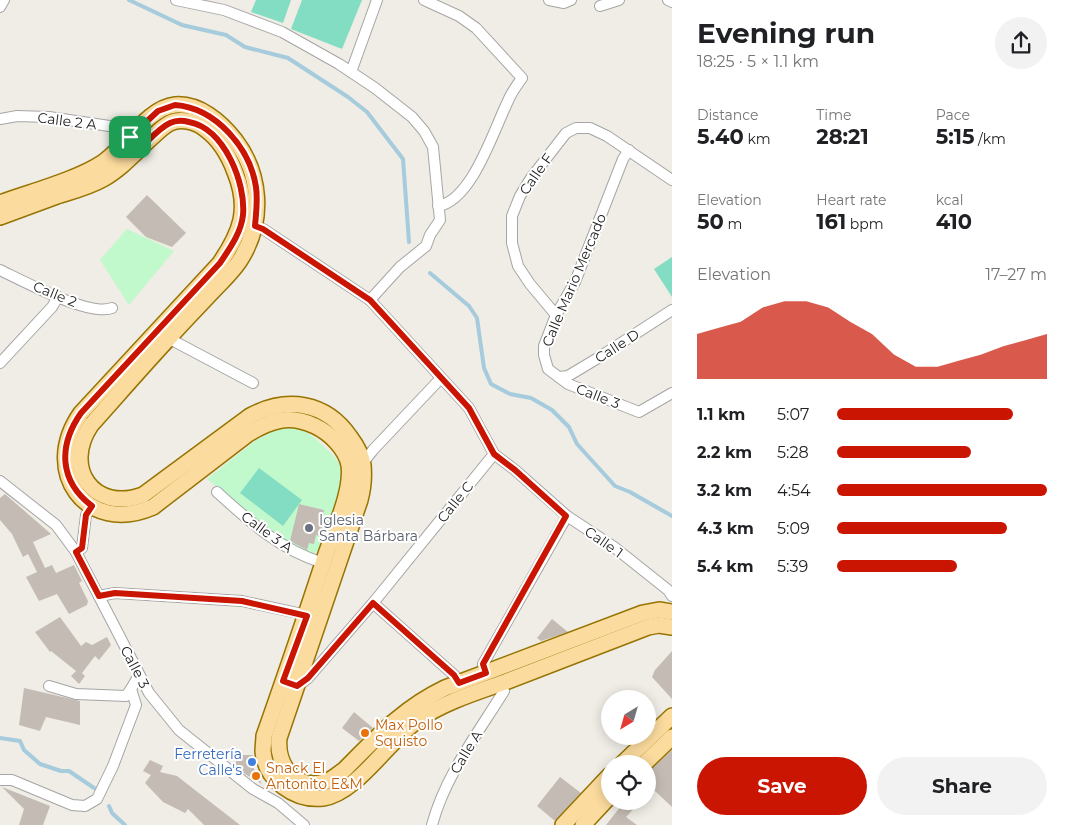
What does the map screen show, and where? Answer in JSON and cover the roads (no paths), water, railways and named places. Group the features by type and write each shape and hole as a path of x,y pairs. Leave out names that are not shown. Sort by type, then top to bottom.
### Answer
{"main road":[{"path":"0,217 104,179 119,168 158,111 175,105 187,106 213,118 236,141 252,171 258,203 248,224 242,256 232,272 163,334 81,413 73,424 65,452 69,479 77,494 95,500 132,499 143,495 250,416 270,406 308,423 331,436 347,458 356,465 362,489 360,500 313,618 290,684 264,736 263,751 265,762 273,777 291,784 298,795 316,798 340,792 355,781 398,737 418,720 486,673 643,613 672,610"},
{"path":"0,202 82,174 136,143"},
{"path":"313,618 322,563 356,465"},
{"path":"462,690 500,684 648,627 659,625 672,627"},
{"path":"631,755 672,716"},
{"path":"653,755 672,737"},
{"path":"563,825 601,785"},
{"path":"583,825 601,806"}],"street":[{"path":"0,7 4,0"},
{"path":"176,0 224,10 282,32 375,88 412,117 424,131 433,147 440,220 430,235 426,246 400,267 370,300"},
{"path":"351,72 376,0"},
{"path":"424,0 459,16 476,28 522,78 508,99 479,167 465,187 450,203 438,206"},
{"path":"549,0 564,3 571,0"},
{"path":"600,6 619,0"},
{"path":"668,0 672,2"},
{"name":"Calle 2 A","path":"0,119 18,116 49,118 116,128 124,131 136,143"},
{"name":"Calle F","path":"556,315 530,284 518,266 512,243 512,216 520,196 531,178 566,133 576,128 590,128 629,150"},
{"path":"629,150 672,180"},
{"name":"Calle Mario Mercado","path":"559,377 548,369 544,355 544,346 556,315 575,282 629,150"},
{"name":"Calle 1","path":"248,224 263,229 370,300 469,408 494,454 515,470 566,516 614,547 668,590 672,596"},
{"name":"Calle 2","path":"0,270 58,297 94,310 112,308"},
{"path":"0,363 52,307 58,297"},
{"name":"Calle D","path":"559,377 568,376 672,310"},
{"path":"163,334 253,383"},
{"name":"Calle 3","path":"559,377 568,384 639,412 672,393"},
{"path":"356,465 373,450 441,378"},
{"name":"Calle C","path":"290,684 308,678 373,603 494,454"},
{"name":"Calle 3","path":"0,481 56,525 76,552 149,693 179,730 252,789 278,803 304,825"},
{"name":"Calle 3 A","path":"217,492 274,539 298,554 322,563"},
{"path":"76,552 82,548 86,515 95,500"},
{"path":"486,673 483,664 566,516"},
{"path":"99,596 115,593 242,601 313,618"},
{"path":"373,603 454,675 462,690"},
{"path":"49,686 76,694 126,696 139,675"},
{"name":"Calle A","path":"432,825 440,801 456,769 504,691 500,684"},
{"path":"0,780 12,780 72,805 85,806 97,799 113,766 136,705 131,689"},
{"path":"278,803 291,784"}],"waterway":[{"path":"129,0 182,25 226,35 245,47 288,58 348,97 367,112 403,159 409,242"},
{"path":"430,273 469,306 477,318 484,368 491,384 510,394 531,398 552,410 569,427 577,444 615,486 630,492 672,516"},
{"path":"0,738 20,741 24,750 40,764 61,771 69,771 94,788"},
{"path":"109,806 112,813 125,825"}],"place":[{"name":"Iglesia Santa Bárbara","path":"309,528"},
{"name":"Max Pollo Squisto","path":"365,733"},
{"name":"Ferretería Calle's","path":"252,762"},
{"name":"Snack El Antonito E&M","path":"256,776"}]}
